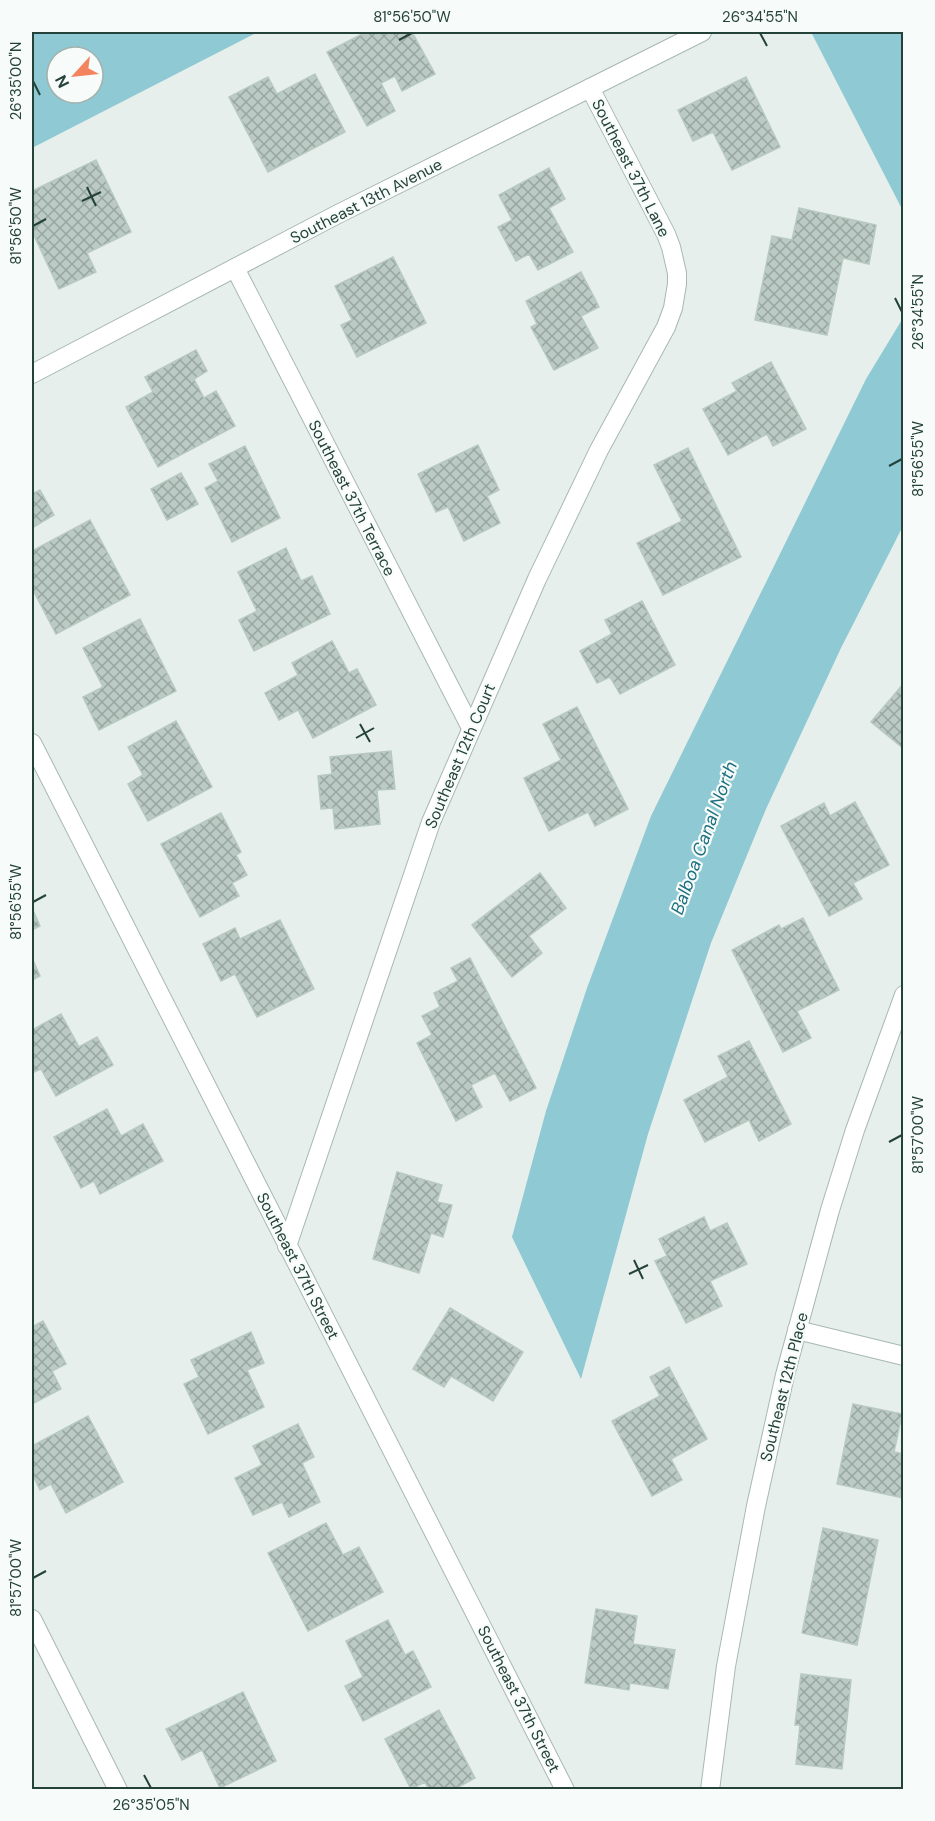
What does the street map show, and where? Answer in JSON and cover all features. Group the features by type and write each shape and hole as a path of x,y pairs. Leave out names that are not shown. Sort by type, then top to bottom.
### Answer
{"street":[{"name":"Southeast 13th Avenue","path":"32,374 338,214 702,32"},
{"name":"Southeast 37th Lane","path":"590,88 666,234 675,260 677,285"},
{"name":"Southeast 37th Terrace","path":"235,268 471,728"},
{"name":"Southeast 12th Court","path":"287,1246 431,822 537,579 599,450 666,327 673,308 677,285"},
{"name":"Southeast 37th Street","path":"32,743 565,1790"},
{"name":"Southeast 12th Place","path":"710,1790 726,1666 756,1506 798,1330 830,1210 855,1130 903,995"},
{"path":"798,1330 903,1356"},
{"path":"32,1619 118,1790"}],"water":[{"path":"32,32 258,32 32,148"},
{"path":"811,32 903,32 903,211"},
{"name":"Balboa Canal North","path":"903,318 903,526 841,648 766,809 711,943 648,1134 581,1379 512,1237 546,1111 587,988 651,816 866,379"}],"building":[{"path":"366,32 412,32 435,74 402,91 395,76 381,83 395,111 367,126 327,52"},
{"path":"315,74 345,132 268,172 229,97 268,77 277,94"},
{"path":"746,77 780,147 732,170 713,132 693,141 678,110"},
{"path":"96,160 131,232 87,253 96,272 59,289 32,231 32,191"},
{"path":"549,168 565,199 549,208 573,252 538,270 529,254 516,261 498,227 512,220 499,195"},
{"path":"799,208 876,225 869,264 843,258 827,335 755,320 772,236 792,240"},
{"path":"393,257 426,323 357,357 341,325 352,320 335,286"},
{"path":"581,272 599,307 581,316 598,348 554,370 531,327 537,324 526,301"},
{"path":"196,350 207,371 194,379 204,398 216,391 235,426 158,467 126,407 153,392 145,377"},
{"path":"771,362 806,429 773,446 767,434 728,455 703,409 737,391 732,383"},
{"path":"478,445 499,490 487,496 500,523 464,541 448,507 436,512 418,474"},
{"path":"245,446 280,518 232,542 205,488 218,481 209,464"},
{"path":"688,448 741,557 663,595 637,543 682,521 654,465"},
{"path":"181,473 198,504 167,520 151,489"},
{"path":"40,490 54,515 32,528 32,494"},
{"path":"90,520 130,595 56,634 32,588 32,551"},
{"path":"286,548 301,581 312,576 330,614 254,651 239,620 257,611 238,572"},
{"path":"642,601 675,665 620,694 610,677 597,683 580,651 612,634 605,620"},
{"path":"140,619 176,691 99,730 83,697 103,687 83,648"},
{"path":"332,641 349,673 357,669 376,705 313,738 298,710 279,720 265,693 298,675 292,663"},
{"path":"904,683 904,749 871,722"},
{"path":"577,707 628,809 595,826 588,812 549,831 524,778 561,760 543,724"},
{"path":"176,721 212,787 148,821 128,784 143,775 128,747"},
{"path":"391,751 395,789 377,790 380,824 335,829 333,808 321,809 318,776 332,774 330,757"},
{"path":"855,802 889,865 853,883 862,899 829,916 781,826 824,803 830,816"},
{"path":"221,813 241,852 236,855 247,875 232,883 239,896 200,917 161,844"},
{"path":"540,873 566,908 529,936 542,953 512,977 472,925"},
{"path":"32,908 40,926 32,930"},
{"path":"803,918 839,990 797,1011 811,1038 783,1052 732,950 779,925 781,929"},
{"path":"280,920 314,989 257,1017 235,974 221,981 203,944 235,928 240,939"},
{"path":"32,958 40,976 32,980"},
{"path":"470,958 536,1088 510,1101 495,1073 471,1085 482,1107 456,1121 417,1043 432,1035 422,1016 440,1007 434,993 458,981 451,968"},
{"path":"61,1014 79,1047 97,1037 113,1065 56,1096 41,1069 34,1072 32,1068 32,1030"},
{"path":"749,1041 791,1124 759,1141 749,1120 705,1142 684,1100 728,1077 718,1056"},
{"path":"107,1109 121,1136 143,1124 163,1161 100,1194 94,1181 81,1188 54,1137"},
{"path":"397,1172 442,1185 437,1202 452,1205 443,1237 431,1233 419,1273 373,1259"},
{"path":"704,1217 710,1231 727,1223 747,1264 710,1281 722,1306 686,1323 655,1261 667,1256 659,1239"},
{"path":"450,1308 523,1352 493,1401 451,1376 444,1387 413,1369"},
{"path":"43,1321 66,1364 52,1371 61,1389 32,1404 32,1327"},
{"path":"251,1332 264,1363 247,1370 264,1407 208,1434 184,1384 199,1377 191,1360"},
{"path":"669,1367 707,1439 671,1459 682,1480 652,1496 612,1421 660,1396 650,1377"},
{"path":"853,1404 902,1414 894,1452 904,1454 904,1498 837,1484"},
{"path":"88,1416 123,1482 66,1513 51,1484 40,1490 32,1473 32,1446"},
{"path":"298,1424 314,1457 302,1463 320,1502 289,1517 282,1502 253,1515 235,1478 262,1465 253,1446"},
{"path":"326,1523 343,1555 359,1547 383,1592 308,1631 268,1553"},
{"path":"823,1528 878,1540 857,1645 802,1633"},
{"path":"596,1609 637,1616 633,1644 675,1650 668,1689 630,1683 629,1690 585,1683"},
{"path":"388,1620 405,1655 413,1651 431,1687 363,1721 345,1686 363,1677 346,1641"},
{"path":"801,1674 851,1680 842,1769 796,1764 800,1725 795,1725"},
{"path":"243,1692 276,1761 220,1788 202,1750 182,1760 166,1729"},
{"path":"439,1710 475,1778 453,1790 429,1790 425,1782 411,1789 385,1739"}]}
